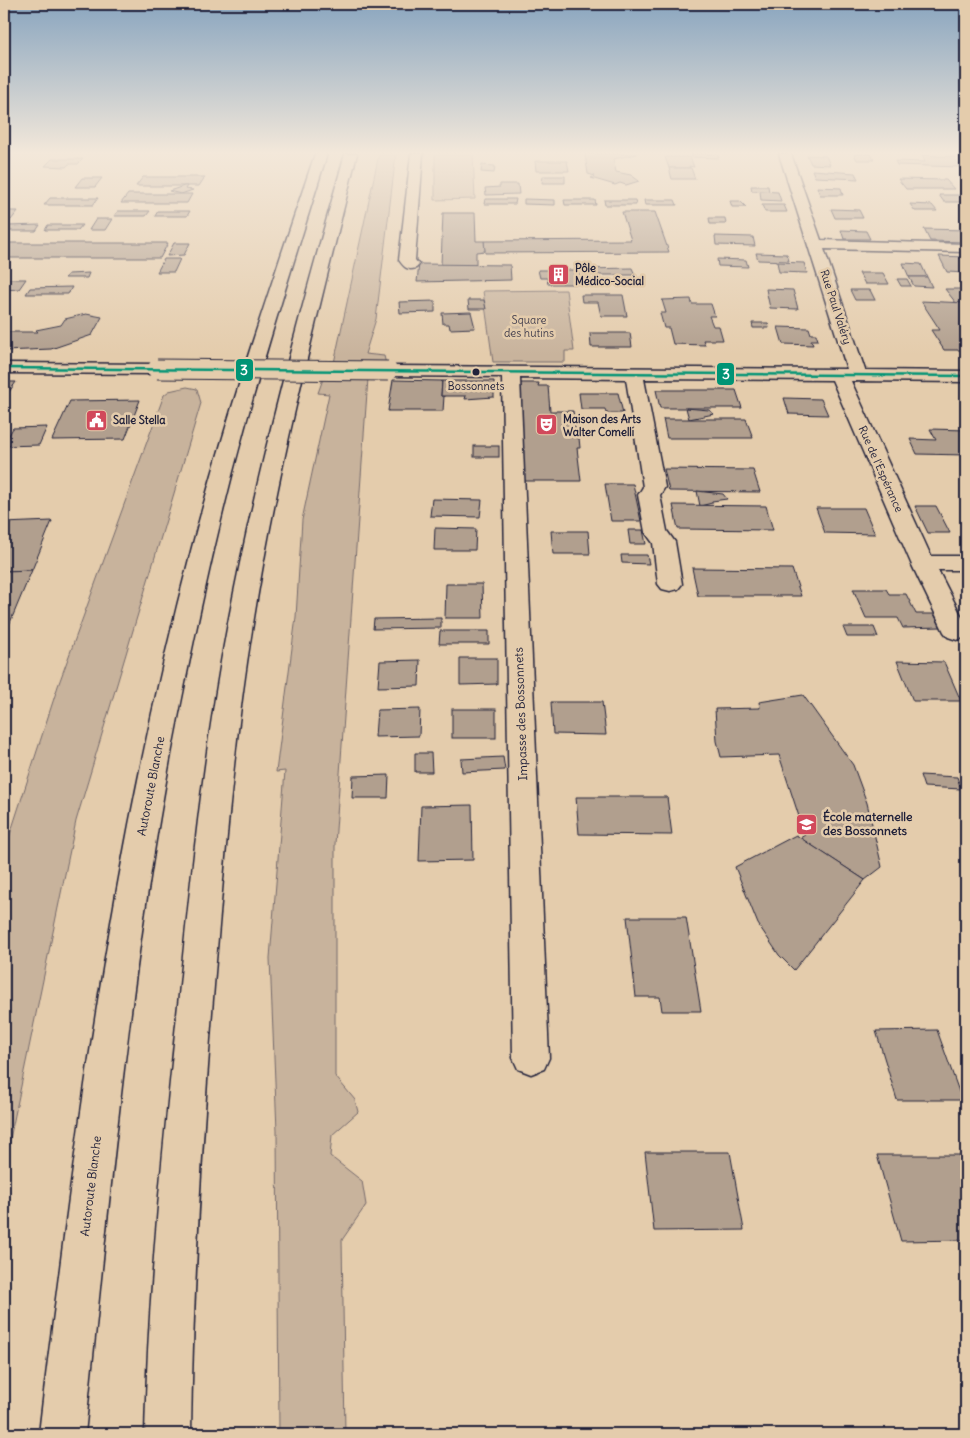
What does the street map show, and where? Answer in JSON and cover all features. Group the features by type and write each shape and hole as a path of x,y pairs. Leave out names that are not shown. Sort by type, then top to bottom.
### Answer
{"main road":[{"name":"Autoroute Blanche","path":"62,1434 95,1149 119,970 142,830 166,709 197,570 234,430 300,221"},
{"path":"168,1434 170,1349 186,1103 211,830 231,687 250,574 287,400 334,221"},
{"path":"411,221 407,260 411,265"},
{"name":"Rue Paul Valéry","path":"808,221 848,375"},
{"path":"815,244 966,248"},
{"path":"4,368 966,376"},
{"name":"Impasse des Bossonnets","path":"511,371 531,1058"},
{"path":"634,373 654,487 649,496 656,532 664,542 670,584"},
{"name":"Rue de l'Espérance","path":"848,375 923,563 957,632"},
{"path":"923,563 966,563"}],"green space":[{"path":"365,221 388,221 376,319 365,354 384,356 386,364 334,363"},
{"name":"Square des hutins","path":"566,290 574,351 565,351 565,362 493,362 483,291"},
{"path":"368,378 335,844 335,1076 355,1100 358,1112 332,1135 330,1156 362,1181 366,1205 342,1240 345,1434 279,1434 277,1131 270,958 285,771 276,772 296,617 302,520 329,394 318,393 323,379"},
{"path":"187,387 197,389 201,403 76,821 4,1168 4,853 58,686 164,395 169,391"}],"building":[{"path":"95,221 111,221 105,230 89,230"},
{"path":"443,221 475,221 476,241 484,241 485,251 476,252 476,265 441,265"},
{"path":"625,221 658,221 669,252 485,253 484,241 631,240"},
{"path":"710,221 726,221 726,224 710,224"},
{"path":"40,225 36,231 4,231 7,226"},
{"path":"48,225 82,225 78,230 45,230"},
{"path":"924,229 966,230 966,242 930,241"},
{"path":"841,230 866,231 870,239 844,239"},
{"path":"715,236 753,237 755,246 716,245"},
{"path":"4,243 168,243 160,258 4,258"},
{"path":"174,243 190,243 184,255 167,256"},
{"path":"756,253 787,254 789,261 758,260"},
{"path":"939,256 966,257 966,273 947,272"},
{"path":"164,259 180,259 174,272 157,272"},
{"path":"717,259 746,260 748,267 718,266"},
{"path":"777,262 804,263 807,273 779,272"},
{"path":"903,263 921,264 927,277 909,277"},
{"path":"419,264 510,265 511,280 417,282"},
{"name":"Pôle Médico-Social","path":"632,268 635,275 585,275 584,269"},
{"name":"Pôle Médico-Social","path":"538,270 578,270 581,284 548,284 547,278 540,278"},
{"path":"89,273 87,278 65,278 68,274"},
{"path":"859,273 883,273 889,284 865,284"},
{"path":"909,277 927,277 932,287 914,286"},
{"path":"4,279 26,279 19,289 4,290"},
{"path":"897,279 907,279 911,286 901,286"},
{"path":"72,287 68,294 26,294 30,288"},
{"path":"766,289 793,290 798,309 770,308"},
{"path":"945,289 962,289 966,294 966,303 956,303"},
{"path":"850,290 870,290 875,300 855,300"},
{"path":"581,295 623,295 627,316 601,316 598,302 582,302"},
{"path":"691,299 692,304 711,304 715,316 709,316 713,326 719,326 723,340 703,340 705,345 673,344 669,328 664,328 660,313 666,313 662,300"},
{"path":"468,300 484,300 486,309 469,309"},
{"path":"435,301 435,312 400,313 399,302"},
{"path":"921,301 966,303 966,350 944,350 931,330 940,330"},
{"path":"471,312 475,328 450,329 449,324 443,324 442,313"},
{"path":"86,314 102,317 92,335 51,349 4,351 4,332 38,332 36,330 61,325 65,319"},
{"path":"752,323 768,323 769,328 753,328"},
{"path":"778,327 809,328 811,334 816,334 818,340 811,340 813,345 783,344"},
{"path":"590,333 630,333 632,347 591,347"},
{"path":"393,380 442,381 443,411 388,411"},
{"path":"442,381 494,381 494,397 465,399 466,396 441,396"},
{"path":"4,382 16,382 4,399"},
{"name":"Maison des Arts Walter Comelli","path":"517,383 539,383 538,386 548,386 550,411 573,411 576,438 579,438 580,448 577,448 581,481 523,481"},
{"path":"656,390 736,390 742,408 660,408"},
{"path":"579,393 618,393 623,413 606,413 605,409 581,409"},
{"path":"784,398 821,399 828,415 789,414"},
{"name":"Salle Stella","path":"140,400 125,439 52,440 70,401"},
{"path":"686,408 709,410 714,414 689,419"},
{"path":"663,419 746,419 753,438 667,438"},
{"path":"47,427 39,445 4,446 4,438 8,437 13,428"},
{"path":"930,429 966,430 966,455 917,454 910,439 936,440"},
{"path":"474,446 499,446 499,457 474,457"},
{"path":"664,469 753,470 760,492 669,491"},
{"path":"605,484 633,484 641,521 611,521"},
{"path":"697,491 723,494 727,499 712,501 712,503 700,506"},
{"path":"432,499 482,500 480,517 430,516"},
{"path":"673,505 766,506 773,530 678,529"},
{"path":"915,506 936,506 950,533 928,533"},
{"path":"816,508 864,508 875,534 825,533"},
{"path":"52,521 32,570 4,571 4,523"},
{"path":"435,528 476,529 475,550 434,550"},
{"path":"628,530 643,530 646,544 630,544"},
{"path":"551,531 588,531 590,554 553,554"},
{"path":"621,555 647,555 649,564 622,563"},
{"path":"692,568 792,569 801,596 698,596"},
{"path":"32,570 9,625 4,625 4,571"},
{"path":"446,584 482,584 483,618 445,618"},
{"path":"853,589 886,589 889,594 906,594 916,614 934,614 941,627 903,628 898,618 866,618"},
{"path":"441,618 441,628 373,629 374,619"},
{"path":"843,627 874,627 878,637 847,637"},
{"path":"440,631 489,631 489,644 439,644"},
{"path":"460,658 497,658 497,684 460,685"},
{"path":"420,660 419,686 378,687 380,661"},
{"path":"897,661 944,662 961,701 913,701"},
{"path":"803,695 853,765 867,803 882,867 865,880 800,838 805,835 779,755 721,757 717,741 715,709 760,708 759,702"},
{"path":"551,702 602,702 606,735 553,734"},
{"path":"420,709 419,736 375,737 377,710"},
{"path":"452,709 496,709 496,738 452,738"},
{"path":"415,753 431,753 432,772 415,772"},
{"path":"503,757 505,770 462,772 461,759"},
{"path":"389,775 388,798 352,798 353,776"},
{"path":"920,775 957,777 961,789 924,787"},
{"path":"576,797 667,797 672,835 579,834"},
{"path":"472,805 473,860 419,861 421,806"},
{"path":"796,835 865,880 794,970 779,955 758,924 735,867"},
{"path":"627,917 686,917 701,1011 662,1011 660,997 636,997"},
{"path":"937,1030 962,1100 897,1100 876,1031"},
{"path":"645,1152 730,1152 744,1230 654,1231"},
{"path":"877,1155 966,1155 966,1240 901,1241"}],"transit line":[{"name":"3","path":"4,368 966,376"}],"place":[{"name":"Pôle Médico-Social","path":"559,274"},
{"name":"Bossonnets","path":"476,372"},
{"name":"Salle Stella","path":"97,420"},
{"name":"Maison des Arts Walter Comelli","path":"547,425"},
{"name":"École maternelle des Bossonnets","path":"807,824"}]}
